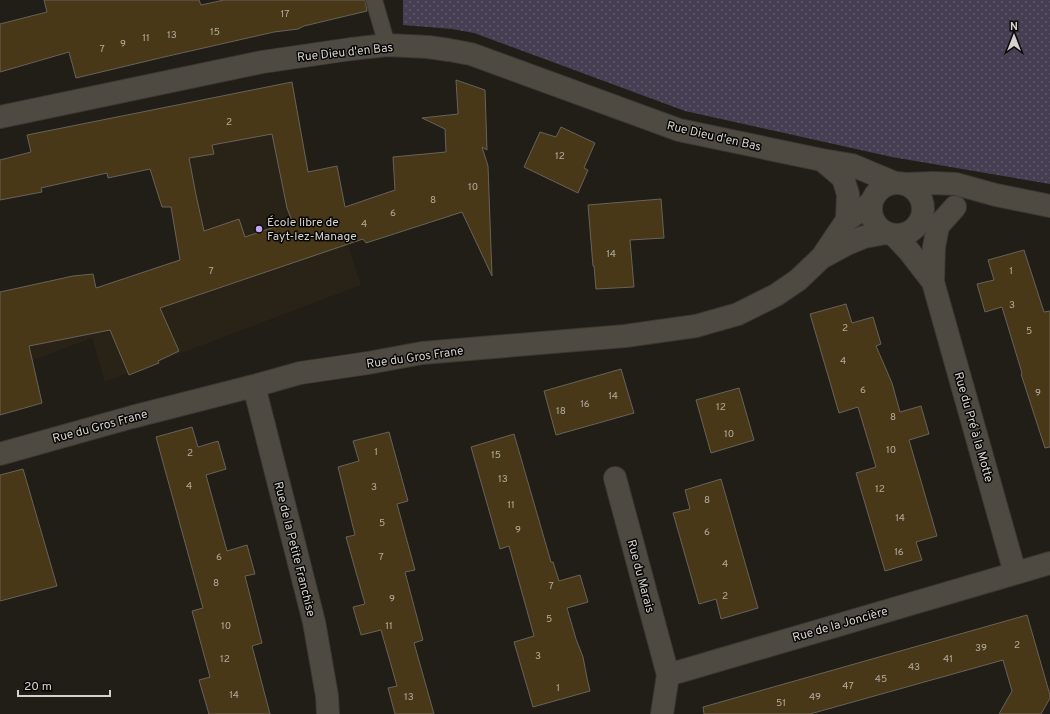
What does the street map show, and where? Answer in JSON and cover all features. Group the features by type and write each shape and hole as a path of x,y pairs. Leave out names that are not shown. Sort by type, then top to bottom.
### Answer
{"street":[{"name":"Rue Dieu d'en Bas","path":"0,117 262,62 387,45 428,47 471,54 679,130 822,160"},
{"path":"822,160 852,165 900,184 914,189 920,196 923,204 923,215 919,224 908,233 901,235 890,234 880,229 875,224 871,210 875,195 880,189 887,185 900,184 933,183 956,184 996,195 1050,206"},
{"path":"822,160 843,178 848,194 847,220"},
{"path":"923,215 938,213 996,195"},
{"name":"Rue du Gros Frane","path":"0,454 132,417 254,386 300,372 368,363 422,353 625,336 696,326 738,314 776,295 798,280 821,258 847,220 872,202"},
{"name":"Rue du Pré à la Motte","path":"955,207 938,226 934,247 933,282 1015,573"},
{"name":"Rue du Pré à la Motte","path":"923,215 934,247"},
{"name":"Rue du Gros Frane","path":"821,258 864,237 890,234"},
{"name":"Rue du Pré à la Motte","path":"890,234 909,251 933,282"},
{"name":"Rue de la Petite Franchise","path":"254,386 314,622 327,696 328,714"},
{"name":"Rue du Marais","path":"615,478 668,675"},
{"name":"Rue de la Joncière","path":"668,675 1015,573 1048,570"},
{"path":"662,714 668,675"}],"lane":[{"path":"374,0 387,45"}],"shaded area":[{"path":"403,0 1050,0 1050,184 892,157 685,111 474,33 452,29 403,25"},
{"name":"École libre de Fayt-lez-Manage","path":"291,82 310,173 341,223 361,285 105,382 92,338 10,369 0,313 65,299 180,259 166,154 157,109"}],"building":[{"path":"44,0 199,0 201,5 224,0 365,0 367,11 304,26 298,29 274,32 76,78 69,52 0,72 0,24 47,12"},
{"path":"456,80 485,90 487,150 482,147 488,166 492,276 462,212 366,243 363,239 160,308 179,351 158,361 159,363 129,375 110,330 29,346 42,403 0,415 0,292 73,276 93,274 96,288 180,260 171,207 162,207 150,169 108,178 107,173 41,188 42,192 0,200 0,160 31,152 27,135 292,82 308,172 337,166 345,207 395,190 393,157 446,152 445,129 422,118 458,114","holes":["272,134 287,208 292,221 245,237 239,219 204,231 189,158 214,154 212,145"]},
{"path":"561,127 595,143 584,168 588,170 578,193 524,167 540,132 556,137"},
{"path":"661,199 664,238 630,240 634,287 596,289 588,205"},
{"path":"1024,250 1044,312 1050,311 1050,447 1045,448 1021,374 1022,373 1002,307 985,312 977,284 994,280 988,260"},
{"path":"846,304 852,323 873,317 881,344 876,346 892,383 900,412 921,406 929,434 909,440 937,536 916,542 922,560 885,571 856,473 876,467 858,407 839,413 810,314"},
{"path":"621,369 634,413 556,435 544,391"},
{"path":"739,388 754,440 711,453 696,400"},
{"path":"192,427 198,447 218,441 226,469 206,475 227,551 247,545 255,574 245,576 262,643 252,646 270,714 209,714 199,680 210,677 192,611 203,608 156,437"},
{"path":"389,432 408,501 397,504 415,570 405,572 423,640 414,643 434,714 395,714 388,688 397,686 381,630 361,635 353,607 365,604 346,537 355,535 338,467 359,461 353,441"},
{"path":"514,434 551,562 553,562 559,581 580,575 588,602 567,608 583,657 590,691 533,707 514,642 534,636 509,546 500,549 471,447"},
{"path":"23,469 57,586 0,601 0,475"},
{"path":"721,479 758,608 721,619 716,599 699,604 673,513 690,509 685,490"},
{"path":"1027,615 1050,695 1050,698 1041,714 999,714 1012,691 1003,660 810,714 704,714 703,707"}],"place":[{"name":"École libre de Fayt-lez-Manage","path":"259,229"}]}
